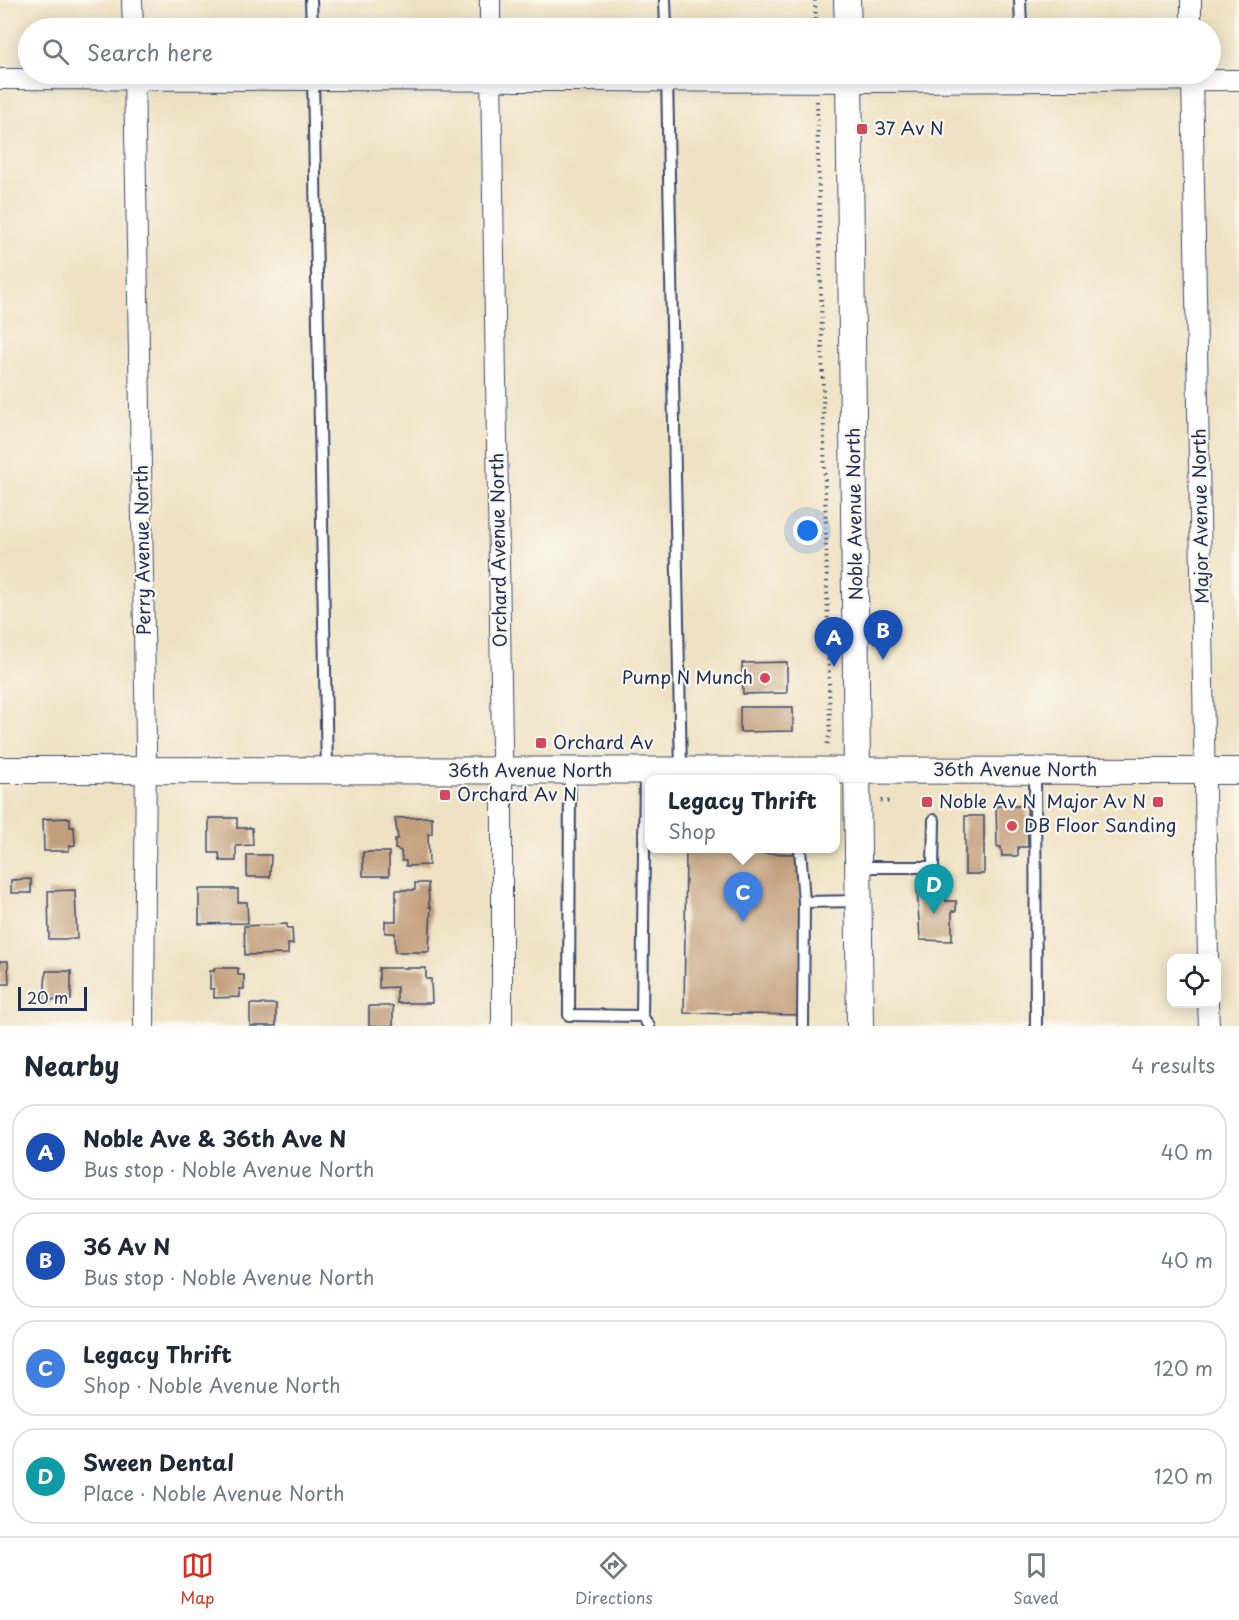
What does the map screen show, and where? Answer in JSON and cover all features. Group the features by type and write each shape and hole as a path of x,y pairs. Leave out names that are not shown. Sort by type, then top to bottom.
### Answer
{"street":[{"path":"132,0 133,18"},
{"path":"490,0 490,18"},
{"path":"847,0 848,18"},
{"path":"1191,0 1191,18"},
{"path":"0,79 18,79"},
{"path":"1221,79 1239,80"},
{"name":"Perry Avenue North","path":"134,84 145,770 144,1026"},
{"name":"Orchard Avenue North","path":"491,84 502,771 502,1026"},
{"name":"Noble Avenue North","path":"849,84 859,769 860,1026"},
{"name":"Major Avenue North","path":"1192,84 1208,954"},
{"name":"36th Avenue North","path":"0,770 1239,771"},
{"path":"1208,1008 1209,1026"}],"lane":[{"path":"311,0 312,18"},
{"path":"665,0 666,18"},
{"path":"1020,0 1021,18"},
{"path":"313,84 327,770"},
{"path":"667,84 681,771"},
{"path":"570,771 569,1015 642,1016"},
{"path":"645,771 645,775"},
{"path":"1035,771 1036,1026"},
{"path":"859,867 933,867 934,820"},
{"path":"646,853 642,1016 649,1026"},
{"path":"800,853 804,902 803,1026"},
{"path":"804,902 860,901"}],"path":[{"path":"815,0 816,18"},
{"path":"817,84 830,731 827,741"}],"building":[{"name":"Pump N Munch","path":"787,662 787,693 743,694 742,663"},
{"path":"740,707 793,707 793,731 740,732"},
{"name":"DB Floor Sanding","path":"996,806 1027,806 1028,847 1018,847 1018,856 1002,856 1001,847 997,847"},
{"path":"965,816 984,816 984,874 965,874"},
{"path":"432,817 432,834 428,834 429,865 406,866 406,861 402,861 401,851 395,849 395,839 398,839 395,818"},
{"path":"70,818 70,827 74,827 75,845 69,846 69,851 44,851 43,819"},
{"path":"209,818 237,818 237,828 252,828 253,845 236,846 236,861 220,861 219,853 209,853"},
{"path":"363,852 389,852 389,876 363,876"},
{"path":"686,853 801,854 803,1015 684,1013"},
{"path":"247,855 271,855 270,877 247,877"},
{"path":"31,879 31,893 11,893 11,880"},
{"path":"415,883 428,883 429,907 431,907 429,952 395,952 395,933 385,933 385,921 396,921 396,890 415,890"},
{"path":"917,887 946,887 946,901 956,901 956,911 952,911 952,941 920,940"},
{"path":"199,889 238,889 238,902 247,902 248,923 199,924"},
{"path":"75,890 77,939 49,939 48,891"},
{"path":"287,924 287,928 292,928 293,944 288,944 288,954 245,955 244,926"},
{"path":"0,961 8,961 9,984 0,984"},
{"path":"214,968 238,968 238,975 244,975 244,989 240,989 240,997 214,998 214,989 210,989 210,971 214,971"},
{"path":"379,968 426,968 426,979 431,979 432,1003 397,1003 397,987 379,988"},
{"path":"46,971 71,971 71,1000 50,1000 50,1003 44,1003"},
{"path":"250,1004 276,1004 276,1026 250,1026"},
{"path":"369,1006 393,1006 393,1026 369,1026"}],"place":[{"name":"37 Av N","path":"862,129"},
{"name":"36 Av N","path":"883,660"},
{"name":"Noble Ave & 36th Ave N","path":"834,667"},
{"name":"Pump N Munch","path":"765,678"},
{"name":"Orchard Av","path":"541,743"},
{"name":"Orchard Av N","path":"445,795"},
{"name":"Noble Av N","path":"927,802"},
{"name":"Major Av N","path":"1158,802"},
{"name":"DB Floor Sanding","path":"1012,826"},
{"name":"Sween Dental","path":"934,914"},
{"name":"Legacy Thrift","path":"743,922"}]}
